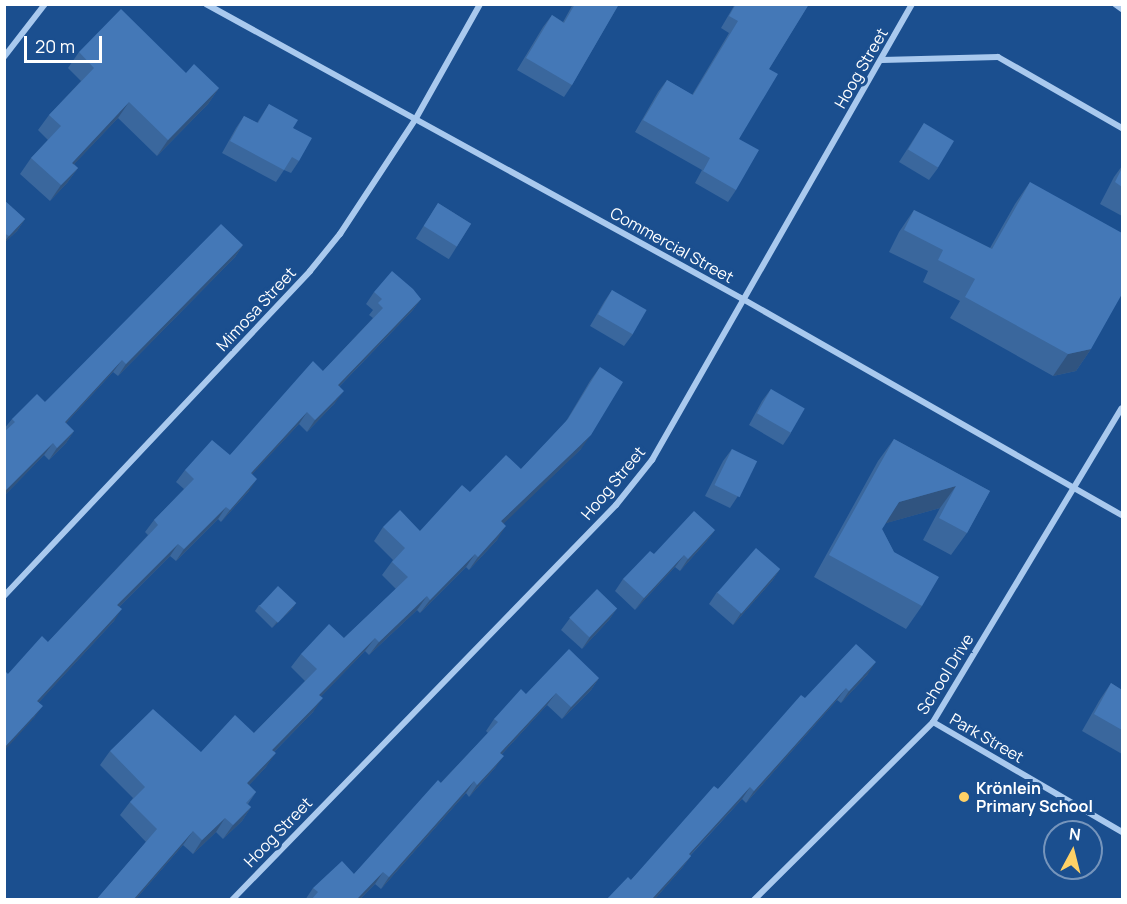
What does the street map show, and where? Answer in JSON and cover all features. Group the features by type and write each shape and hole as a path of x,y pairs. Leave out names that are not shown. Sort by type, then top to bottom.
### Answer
{"street":[{"path":"4,57 45,4"},
{"name":"Commercial Street","path":"206,4 741,298 1122,515"},
{"name":"Mimosa Street","path":"4,596 310,271 340,234 415,120 480,4"},
{"name":"Hoog Street","path":"232,900 616,505 652,460 741,298 882,60 912,4"},
{"path":"1115,4 1122,9"},
{"path":"882,60 998,57 1122,128"},
{"name":"School Drive","path":"754,900 933,722 1122,408"},
{"name":"Park Street","path":"933,722 1122,832"}],"building":[{"path":"575,4 619,4 572,85 526,58 552,15 564,23"},
{"path":"736,4 809,4 769,69 778,74 739,139 759,150 736,190 703,171 710,158 643,120 667,80 693,95 738,21 729,16"},
{"path":"121,9 186,73 194,64 219,88 168,140 129,102 72,163 78,168 61,185 31,158 61,126 49,115 94,68 79,52"},
{"path":"269,104 298,120 293,128 312,138 299,161 292,157 284,170 230,141 244,116 258,123"},
{"path":"924,123 954,141 938,168 908,150"},
{"path":"1122,168 1122,187 1115,182"},
{"path":"1030,182 1122,233 1122,294 1091,349 1068,354 965,297 975,279 938,260 943,250 904,230 914,210 992,249"},
{"path":"4,200 25,219 9,236 4,233"},
{"path":"438,203 471,224 457,247 424,226"},
{"path":"221,224 243,245 126,364 122,360 65,422 74,431 57,448 53,443 4,492 4,432 15,422 12,419 37,394 45,402"},
{"path":"392,271 421,299 338,385 344,391 315,420 307,412 251,473 257,479 230,510 226,507 184,549 178,544 117,605 122,609 37,701 43,706 4,748 4,670 8,674 42,636 48,642 158,525 154,520 194,479 185,470 212,440 230,455 313,361 323,371 383,308 378,303 382,299 374,292"},
{"path":"612,290 647,310 633,334 598,314"},
{"path":"600,367 623,382 591,435 501,521 506,526 478,557 475,554 430,600 427,596 379,642 375,638 319,695 323,698 272,750 276,753 247,783 256,792 246,803 251,807 233,825 225,818 202,840 193,831 133,900 96,900 157,829 130,802 145,787 110,751 153,709 201,752 235,715 254,733 317,669 301,654 329,624 344,638 408,577 392,562 405,548 383,527 400,510 420,531 462,485 470,492 506,455 521,469 568,419"},
{"path":"771,389 805,409 791,433 757,413"},
{"path":"894,439 990,491 967,533 939,518 956,486 899,502 882,529 894,552 939,577 922,606 829,555"},
{"path":"732,449 757,461 740,497 714,485"},
{"path":"694,511 715,530 688,559 684,555 644,598 623,579 650,551 654,554"},
{"path":"756,548 780,569 741,614 717,593"},
{"path":"278,586 296,603 278,623 260,606"},
{"path":"597,589 617,608 589,637 569,618"},
{"path":"856,644 876,662 849,691 846,688 754,791 750,787 651,900 606,900 628,877 631,880 714,786 718,789 801,695 805,698"},
{"path":"569,649 599,678 571,707 556,693 500,753 504,756 477,785 474,781 389,877 383,872 356,900 311,900 318,892 313,888 342,861 354,874 438,780 441,783 498,722 494,719 521,689 526,694"},
{"path":"1111,683 1122,690 1122,730 1094,714"}],"place":[{"name":"Krönlein Primary School","path":"964,797"}]}
